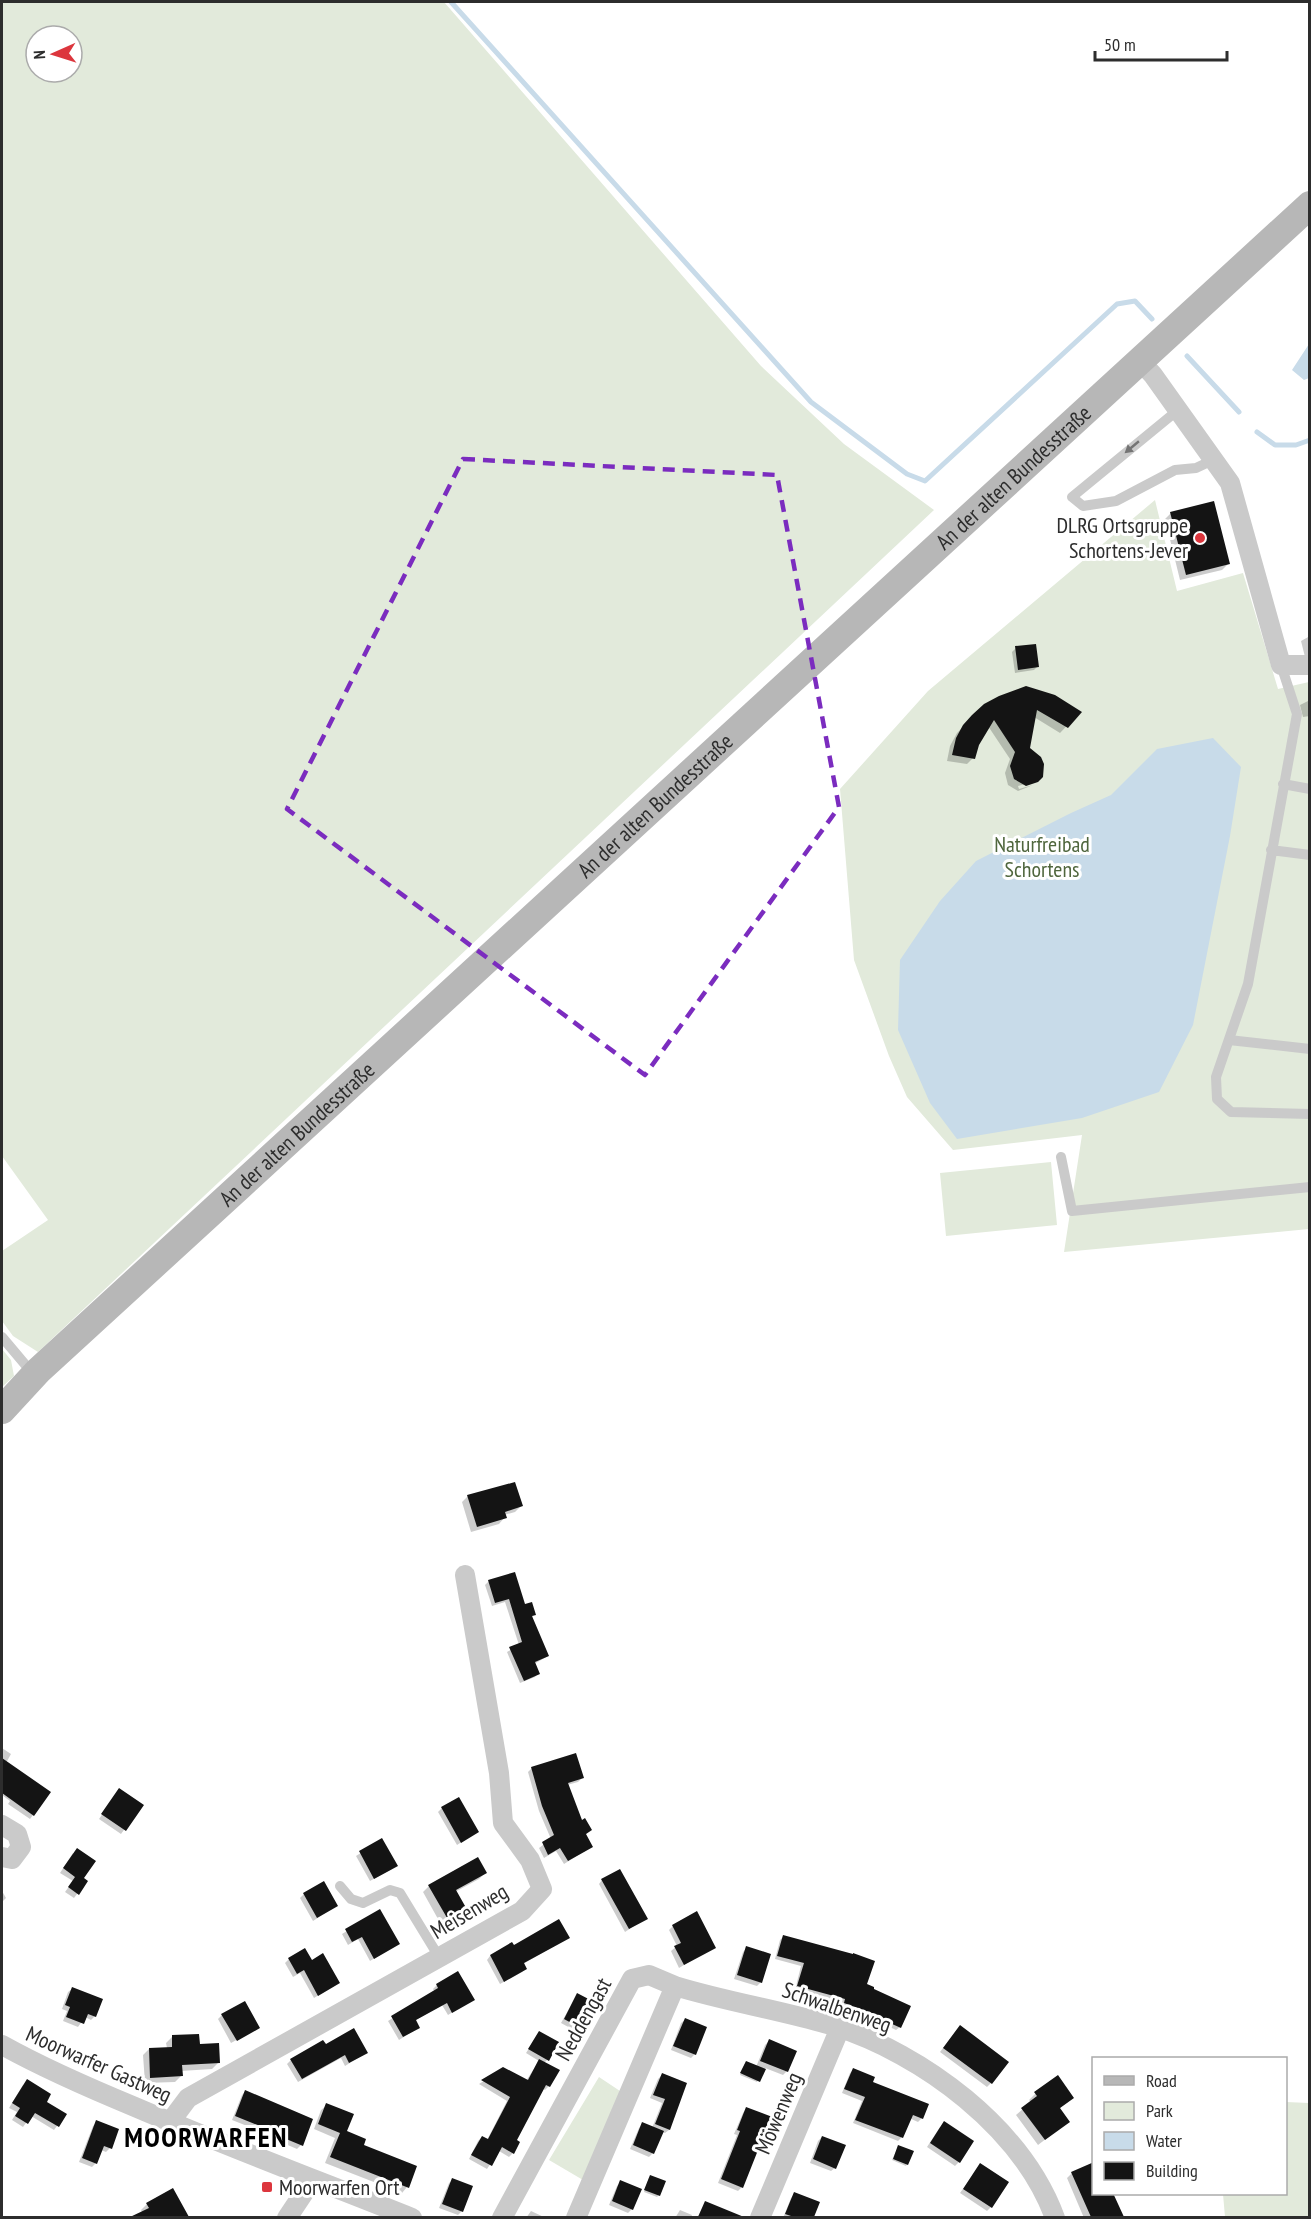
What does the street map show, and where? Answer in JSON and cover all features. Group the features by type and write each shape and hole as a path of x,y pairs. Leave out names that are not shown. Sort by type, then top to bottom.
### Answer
{"street":[{"name":"An der alten Bundesstraße","path":"2,1410 34,1376 1310,205"},
{"path":"1141,362 1230,483 1281,665 1310,665"},
{"name":"Meisenweg","path":"170,2122 188,2098 522,1911 542,1889 530,1860 503,1823 499,1773 465,1575"},
{"path":"2,1825 17,1834 21,1847 12,1859 2,1857"},
{"name":"Neddengast","path":"502,2217 632,1979 649,1975 675,1986"},
{"path":"576,2217 675,1986"},
{"name":"Schwalbenweg","path":"675,1986 709,1996 779,2010 840,2028 876,2042 932,2073 983,2113 1029,2166 1055,2217"},
{"name":"Möwenweg","path":"760,2217 840,2028"},
{"name":"Moorwarfer Gastweg","path":"2,2045 43,2068 170,2122 274,2165 412,2217"},
{"path":"287,2217 313,2179"}],"lane":[{"path":"1178,410 1072,497 1083,506 1116,501 1175,470 1196,468 1213,460"},
{"path":"1281,665 1297,714 1248,984 1216,1077 1217,1100 1231,1112 1310,1114"},
{"path":"1283,784 1310,789"},
{"path":"1271,850 1310,855"},
{"path":"1228,1040 1310,1049"},
{"path":"1061,1157 1072,1211 1310,1186"},
{"path":"2,1337 34,1376"},
{"path":"340,1886 351,1899 363,1903 390,1890 400,1893 439,1957"}],"highlighted area":[{"path":"463,459 777,475 839,807 645,1075 287,809"}],"green space":[{"path":"2,2 444,2 761,366 844,444 934,510 38,1352 13,1336 2,1321 2,1251 48,1220 2,1156"},
{"name":"Naturfreibad Schortens","path":"1155,500 1177,591 1243,573 1278,689 1309,682 1309,1229 1064,1252 1082,1135 953,1150 907,1097 889,1056 854,960 840,789 928,691"},
{"path":"1051,1162 1057,1225 946,1236 940,1173"},
{"path":"2,1349 11,1360 14,1376 2,1387"},
{"path":"599,2077 620,2091 583,2180 549,2160"},
{"path":"1287,2102 1309,2103 1309,2217 1225,2217 1223,2195 1287,2195"}],"water":[{"path":"1309,344 1309,378 1304,380 1292,370"},
{"path":"1213,738 1241,767 1230,836 1193,1025 1159,1092 1082,1118 957,1139 930,1103 898,1030 900,960 940,901 976,861 1111,795 1157,749"}],"building":[{"name":"DLRG Ortsgruppe Schortens-Jever","path":"1214,501 1230,564 1186,575 1170,512"},
{"path":"1036,644 1039,667 1018,670 1015,646"},
{"path":"1026,686 1055,695 1082,712 1068,728 1037,710 1030,748 1041,757 1044,764 1043,777 1038,782 1026,786 1014,779 1010,766 1015,752 994,720 979,745 975,759 952,755 956,738 972,715 984,704"},
{"path":"515,1482 523,1506 505,1512 507,1518 477,1527 467,1495"},
{"path":"515,1572 525,1604 532,1602 536,1615 532,1616 549,1656 535,1662 540,1674 524,1681 509,1647 522,1642 509,1599 495,1603 488,1580"},
{"path":"576,1753 584,1778 568,1783 582,1820 585,1818 592,1830 586,1834 593,1847 568,1861 560,1848 548,1855 542,1842 554,1835 542,1806 531,1767"},
{"path":"2,1758 51,1792 34,1816 2,1793"},
{"path":"119,1788 144,1805 126,1831 101,1814"},
{"path":"459,1797 479,1832 461,1843 441,1807"},
{"path":"382,1838 398,1866 374,1879 359,1851"},
{"path":"77,1848 96,1861 84,1878 88,1881 79,1895 68,1887 75,1877 63,1868"},
{"path":"478,1857 487,1873 456,1890 469,1913 450,1923 428,1885"},
{"path":"620,1869 648,1919 629,1929 601,1879"},
{"path":"324,1881 338,1906 317,1918 303,1893"},
{"path":"380,1909 400,1944 374,1959 362,1937 352,1942 345,1929"},
{"path":"697,1911 716,1948 684,1965 674,1946 681,1943 672,1925"},
{"path":"559,1919 570,1938 524,1963 527,1969 504,1982 490,1955 512,1942 514,1945"},
{"path":"783,1935 875,1961 867,1984 911,2006 901,2028 881,2019 882,2017 844,2003 845,1999 797,1986 804,1963 777,1956"},
{"path":"746,1946 771,1954 762,1983 737,1975"},
{"path":"305,1948 312,1960 323,1953 340,1983 318,1996 304,1970 297,1974 288,1958"},
{"path":"458,1971 475,2000 452,2013 447,2003 416,2020 420,2028 403,2037 391,2016 438,1988 436,1984"},
{"path":"72,1987 103,1999 96,2017 88,2014 84,2024 66,2017 70,2007 65,2005"},
{"path":"577,1993 600,2005 586,2031 564,2019"},
{"path":"245,2001 260,2028 237,2041 221,2014"},
{"path":"685,2018 707,2027 696,2055 673,2046"},
{"path":"960,2025 1009,2062 992,2084 943,2048"},
{"path":"354,2028 368,2053 349,2063 345,2055 302,2079 290,2059 323,2040 326,2044"},
{"path":"539,2031 559,2042 549,2061 528,2049"},
{"path":"199,2034 200,2044 219,2043 220,2063 182,2065 183,2076 150,2078 149,2048 172,2047 172,2035"},
{"path":"769,2039 797,2051 788,2072 760,2061"},
{"path":"539,2059 560,2070 550,2087 546,2085 517,2140 520,2142 514,2154 502,2147 492,2166 471,2155 482,2136 488,2139 510,2097 481,2080 503,2067 528,2080"},
{"path":"746,2061 766,2069 760,2082 740,2073"},
{"path":"853,2068 875,2077 873,2082 929,2104 923,2119 913,2115 903,2138 855,2120 865,2097 844,2089"},
{"path":"662,2073 687,2083 670,2130 655,2124 665,2099 653,2095"},
{"path":"1058,2075 1074,2098 1060,2108 1070,2122 1045,2140 1021,2108 1037,2096 1034,2092"},
{"path":"27,2079 51,2094 47,2102 67,2114 59,2127 35,2113 28,2124 15,2116 20,2108 12,2103"},
{"path":"245,2090 313,2119 303,2146 235,2116"},
{"path":"326,2103 354,2114 347,2131 366,2139 364,2145 417,2166 409,2188 330,2157 340,2133 318,2124"},
{"path":"746,2107 775,2118 765,2142 762,2140 743,2188 721,2179 740,2131 737,2130"},
{"path":"96,2120 119,2129 112,2149 104,2146 97,2164 82,2158"},
{"path":"944,2121 974,2141 960,2163 930,2143"},
{"path":"642,2122 664,2131 654,2154 633,2145"},
{"path":"822,2136 846,2145 836,2169 813,2159"},
{"path":"898,2145 914,2151 908,2165 893,2159"},
{"path":"980,2163 1009,2182 992,2208 963,2189"},
{"path":"1092,2163 1092,2195 1114,2195 1124,2217 1091,2217 1071,2172"},
{"path":"650,2175 666,2181 660,2196 644,2190"},
{"path":"452,2178 473,2186 463,2212 442,2204"},
{"path":"620,2180 642,2189 633,2210 612,2201"},
{"path":"173,2188 189,2217 130,2217 149,2208 146,2203"},
{"path":"794,2192 820,2202 814,2217 794,2217 785,2214"},
{"path":"705,2201 744,2217 698,2217"}],"waterway":[{"path":"451,2 811,402 907,474 925,481 1117,304 1135,301 1152,319"},
{"path":"1187,356 1239,412"},
{"path":"1257,432 1275,445 1296,445 1310,440"}],"place":[{"name":"DLRG Ortsgruppe Schortens-Jever","path":"1200,538"},
{"name":"Moorwarfen Ort","path":"267,2187"}],"district":[{"name":"MOORWARFEN","path":"206,2137"}]}
